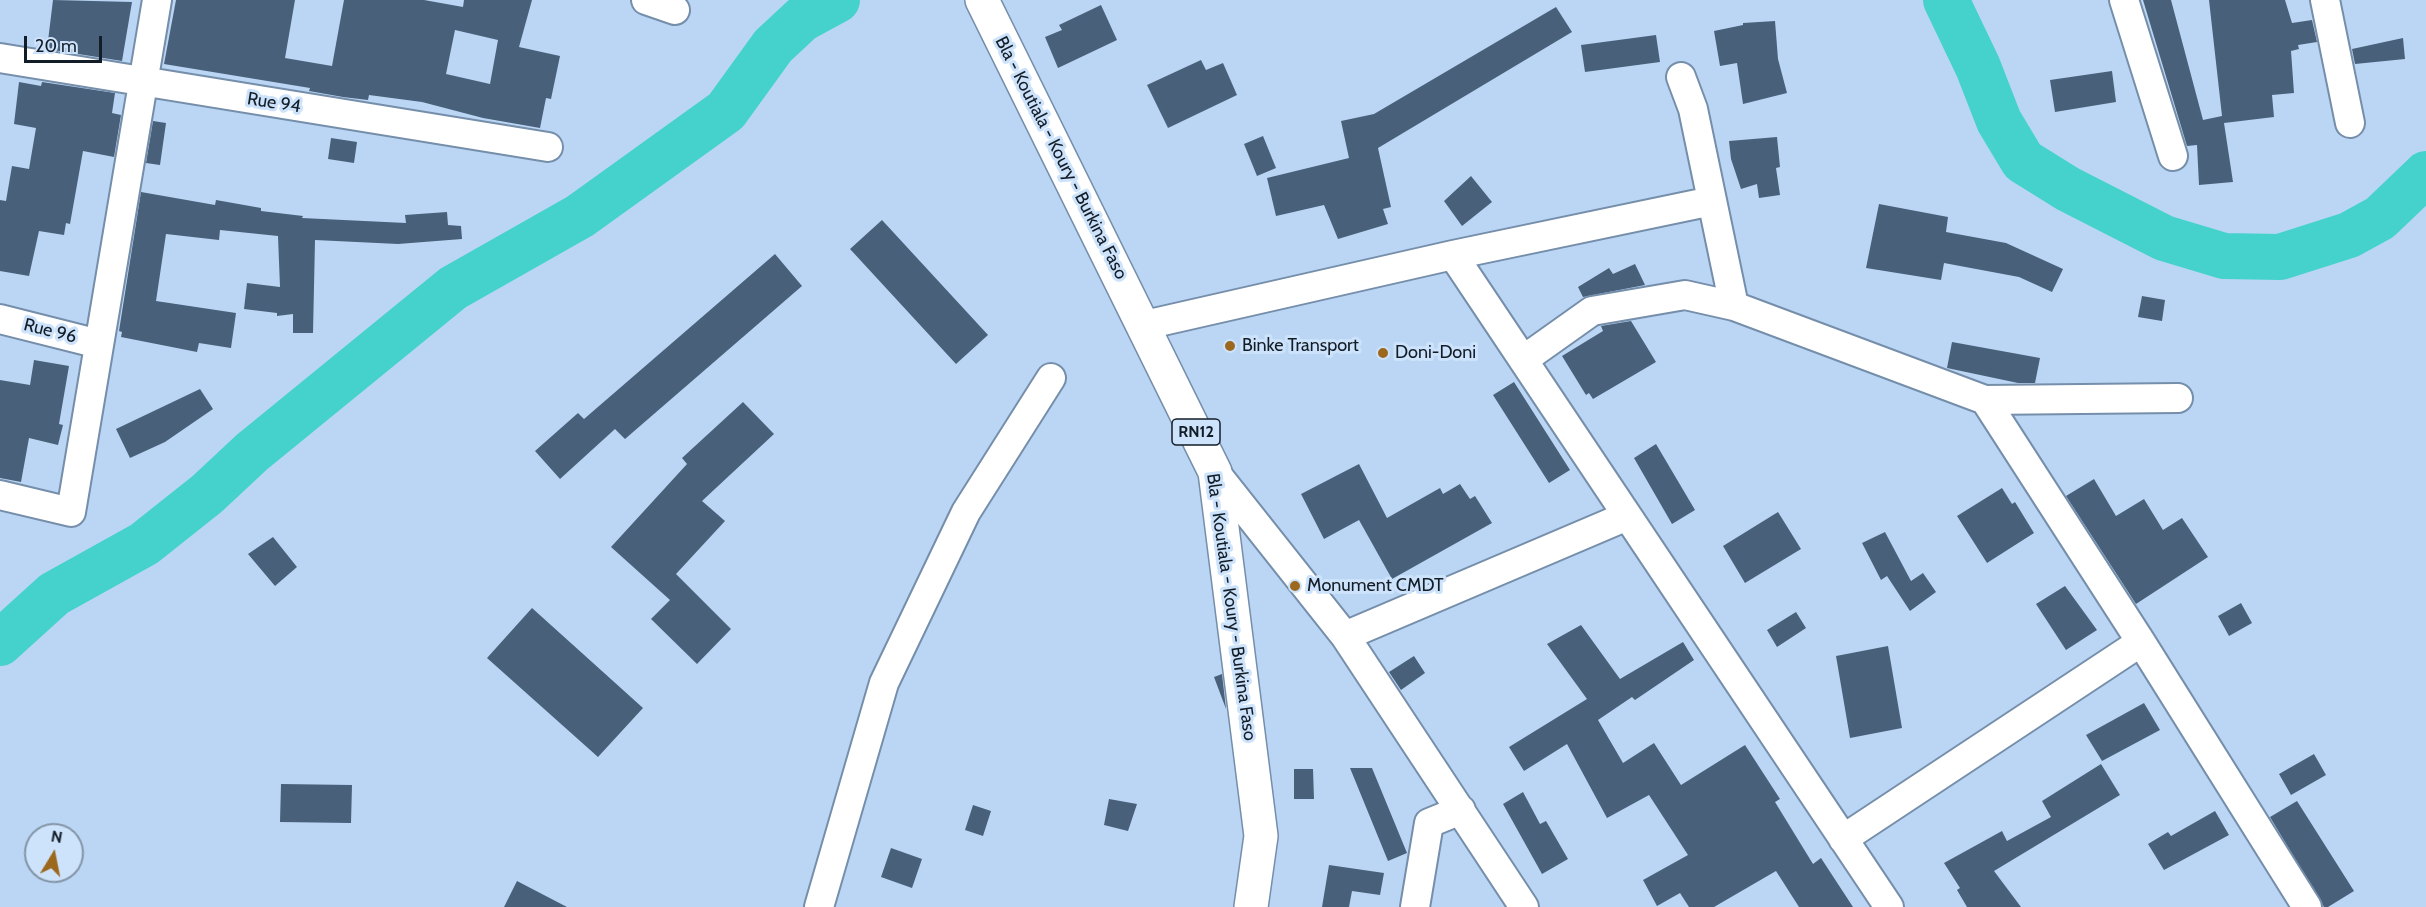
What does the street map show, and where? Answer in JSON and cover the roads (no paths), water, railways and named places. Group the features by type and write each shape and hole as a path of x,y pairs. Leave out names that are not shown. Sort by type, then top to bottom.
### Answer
{"main road":[{"name":"Bla - Koutiala - Koury - Burkina Faso","path":"982,0 1145,325 1215,472 1261,836 1251,907"}],"street":[{"path":"0,495 72,512 157,0"},
{"path":"646,0 675,10"},
{"path":"2124,0 2173,156"},
{"path":"2325,0 2350,123"},
{"name":"Rue 94","path":"0,58 548,147"},
{"path":"1681,77 1693,109 1734,306"},
{"path":"1145,325 1453,255 1712,201"},
{"path":"1453,255 1888,907"},
{"path":"1523,360 1592,310 1685,295 1734,306 1985,400 2178,398"},
{"name":"Rue 96","path":"0,319 99,344"},
{"path":"819,907 884,683 966,512 1051,378"},
{"path":"1985,400 2141,642 2307,907"},
{"path":"1215,472 1346,636 1524,907"},
{"path":"1346,636 1627,516"},
{"path":"1843,839 2141,642"},
{"path":"1415,907 1430,823 1461,810"}],"waterway":[{"path":"0,643 54,594 144,544 207,494 252,452 453,288 580,216 726,111 773,46 802,19 837,0"},
{"path":"1946,0 1978,67 1999,121 2023,161 2068,189 2164,238 2224,256 2280,257 2349,235 2380,218 2426,174"}],"place":[{"name":"Binke Transport","path":"1230,346"},
{"name":"Doni-Doni","path":"1383,353"},
{"name":"Monument CMDT","path":"1295,586"}]}
